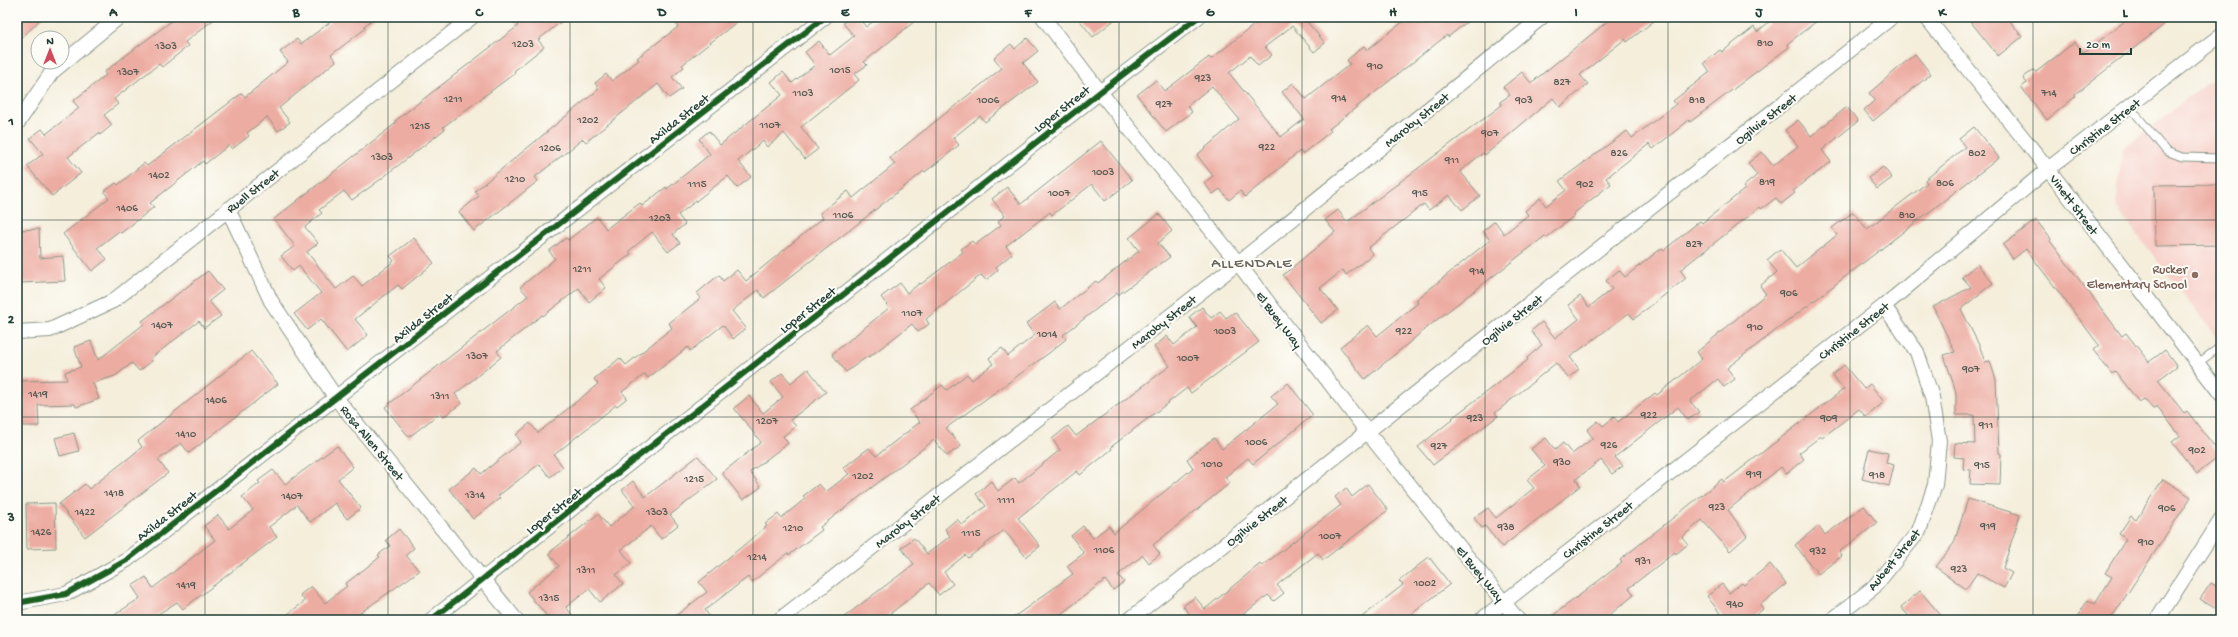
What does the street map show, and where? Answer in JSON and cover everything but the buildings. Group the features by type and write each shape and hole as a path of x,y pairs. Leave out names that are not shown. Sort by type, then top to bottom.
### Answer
{"street":[{"path":"17,124 52,72 119,17"},
{"name":"Ruell Street","path":"17,332 50,330 113,301 472,17"},
{"name":"Axilda Street","path":"17,603 66,594 127,560 825,17"},
{"name":"El Buey Way","path":"1043,17 1100,92 1238,263 1368,433 1518,620"},
{"name":"Loper Street","path":"431,620 1100,92 1198,17"},
{"name":"Maroby Street","path":"779,620 1238,263 1542,17"},
{"name":"Ogilvie Street","path":"1129,620 1368,433 1892,17"},
{"name":"Vinett Street","path":"1926,17 2048,168 2221,394"},
{"name":"Christine Street","path":"1481,620 1884,306 2048,168 2130,107 2221,35"},
{"name":"Rosa Allen Street","path":"228,209 271,301 336,398 516,620"},
{"name":"Aubert Street","path":"1832,620 1874,587 1919,531 1935,485 1939,441 1932,397 1917,352 1884,306"},
{"path":"2158,620 2221,520"}],"lane":[{"path":"2130,107 2166,151 2182,157 2221,158"},
{"path":"2198,364 2221,346"}],"shaded area":[{"name":"Rucker Elementary School","path":"2221,72 2221,343 2116,207 2122,150"}],"cycle path":[{"path":"17,603 66,594 127,560 825,17"},
{"path":"431,620 1100,92 1198,17"}],"place":[{"name":"Rucker Elementary School","path":"2195,275"}],"district":[{"name":"ALLENDALE","path":"1252,262"}]}
